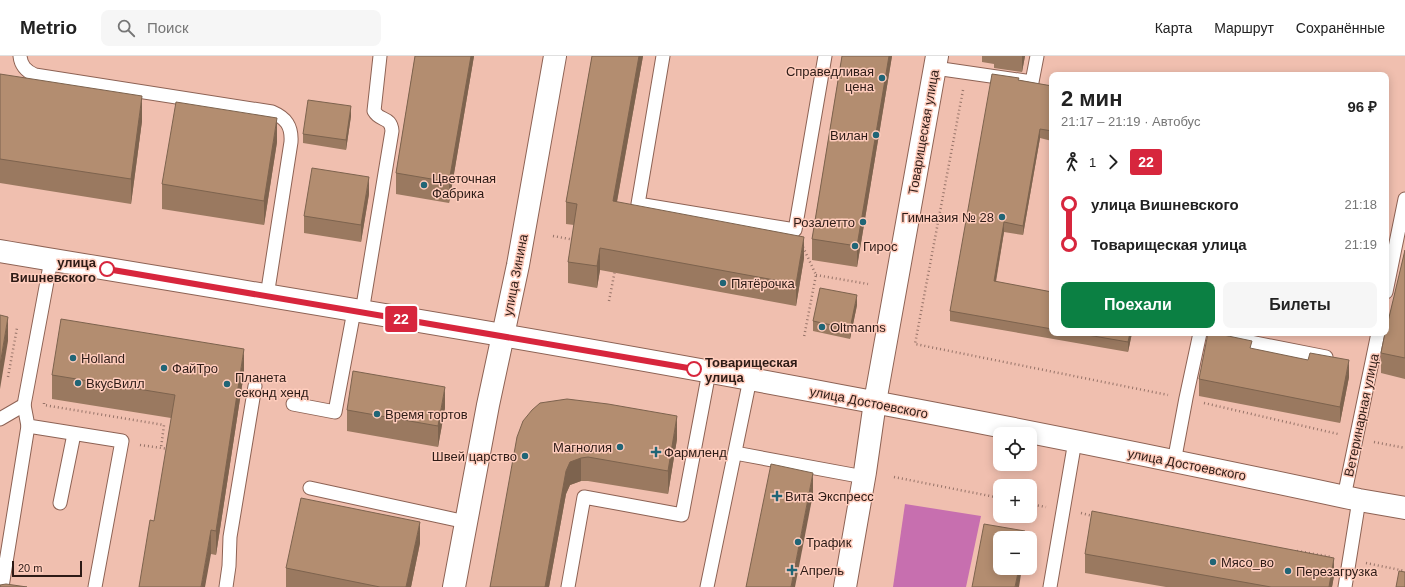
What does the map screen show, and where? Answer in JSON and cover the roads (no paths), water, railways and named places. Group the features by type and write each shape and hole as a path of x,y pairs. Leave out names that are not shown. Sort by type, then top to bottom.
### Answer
{"main road":[{"name":"улица Зинина","path":"454,587 518,265 554,56"},
{"name":"Товарищеская улица","path":"845,587 864,478 875,402 936,62"},
{"name":"улица Достоевского","path":"0,252 358,311 750,379 875,402 1405,508"}],"lane":[{"path":"20,56 24,68 28,72 35,74 272,112 281,116 287,122 290,129 291,142 266,296"},
{"path":"293,404 335,412 358,311 392,131 390,123 378,117 374,111 380,56"},
{"path":"664,56 638,204 795,230 825,56"},
{"path":"936,62 967,72 1032,82 1037,56"},
{"path":"1389,277 1405,200"},
{"path":"2,587 28,426 24,405 51,260"},
{"path":"1174,462 1186,398 1208,336"},
{"path":"1219,336 1328,357"},
{"name":"Ветеринарная улица","path":"1345,587 1349,560 1351,498 1356,438 1377,336"},
{"path":"568,587 584,497 682,515 709,372"},
{"path":"707,587 750,379"},
{"path":"226,587 229,566 230,537 255,386"},
{"path":"0,419 24,405"},
{"path":"28,426 122,442 95,587"},
{"path":"60,503 74,434"},
{"path":"1050,587 1075,442"},
{"path":"735,453 864,478"},
{"path":"310,488 466,522"}],"place":[{"name":"Справедливая цена","path":"882,78"},
{"name":"Вилан","path":"876,135"},
{"name":"Цветочная Фабрика","path":"424,185"},
{"name":"Гимназия № 28","path":"1002,217"},
{"name":"Розалетто","path":"863,222"},
{"name":"Гирос","path":"855,246"},
{"name":"улица Вишневского","path":"107,269"},
{"name":"Пятёрочка","path":"723,283"},
{"name":"Oltmanns","path":"822,327"},
{"name":"Holland","path":"73,358"},
{"name":"ФайТро","path":"164,368"},
{"name":"Товарищеская улица","path":"694,369"},
{"name":"ВкусВилл","path":"78,383"},
{"name":"Планета секонд хенд","path":"227,384"},
{"name":"Время тортов","path":"377,414"},
{"name":"Магнолия","path":"620,447"},
{"name":"Фармленд","path":"656,452"},
{"name":"Швей царство","path":"525,456"},
{"name":"Вита Экспресс","path":"777,496"},
{"name":"Трафик","path":"798,542"},
{"name":"Мясо_во","path":"1213,562"},
{"name":"Апрель","path":"792,570"},
{"name":"Перезагрузка","path":"1288,571"}]}
